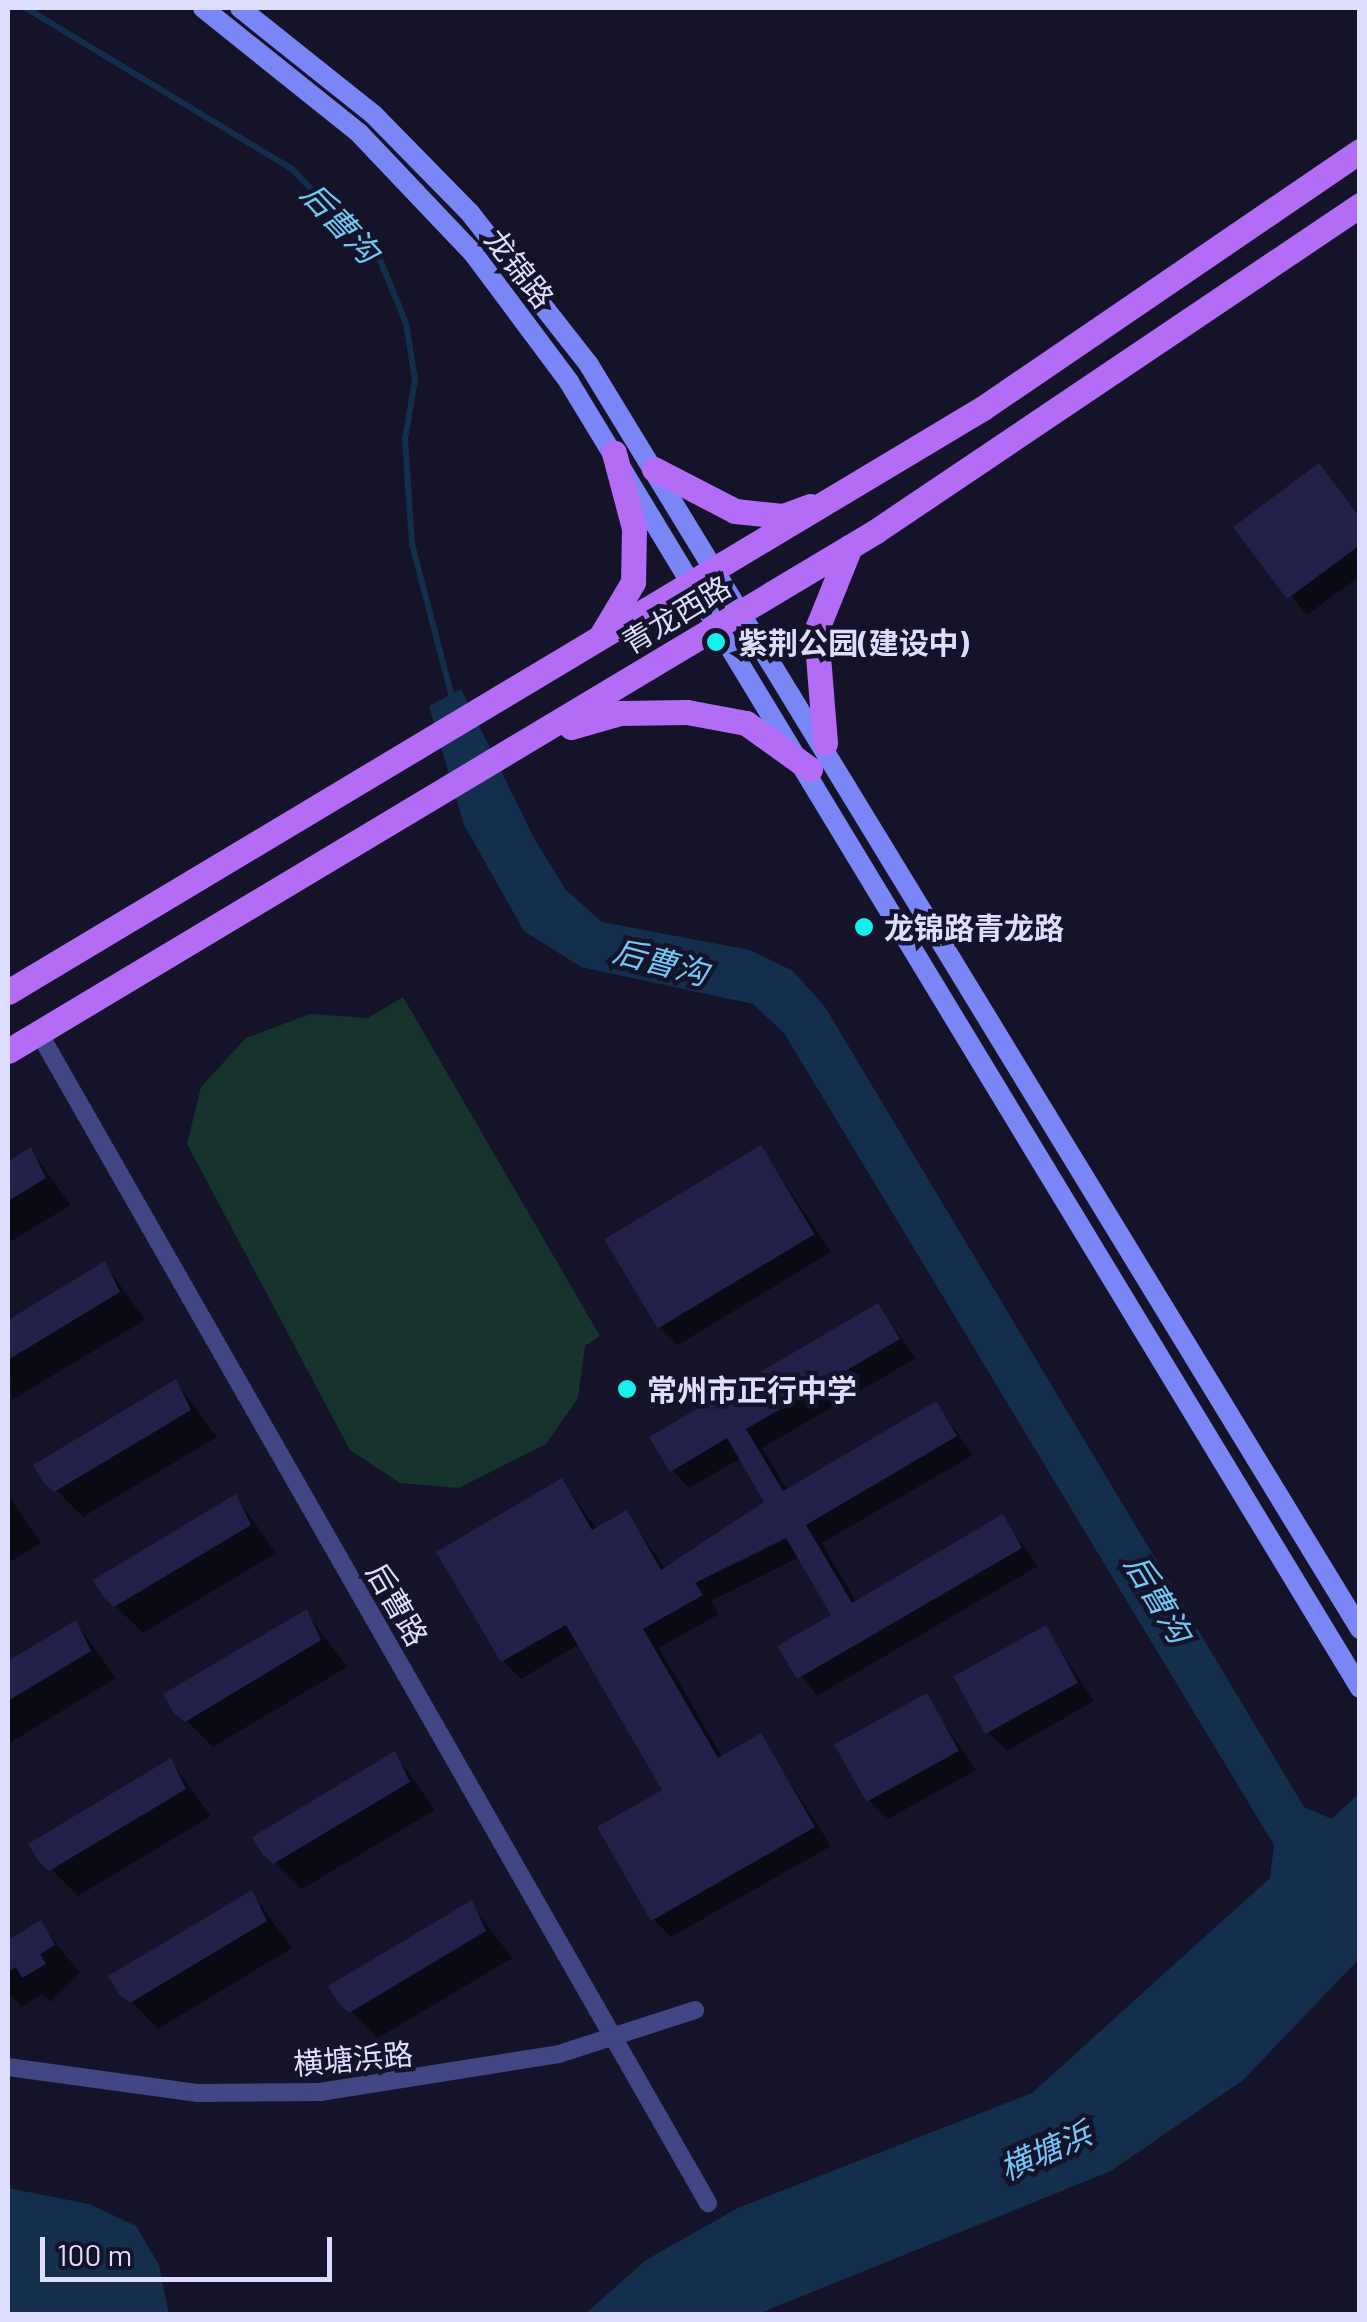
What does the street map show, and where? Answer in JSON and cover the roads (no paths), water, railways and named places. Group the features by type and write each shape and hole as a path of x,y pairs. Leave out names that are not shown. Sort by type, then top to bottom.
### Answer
{"main road":[{"name":"龙锦路","path":"202,8 359,133 472,253 708,578 746,610 1360,1630"},
{"name":"龙锦路","path":"240,8 374,114 470,213 589,365 654,469 708,578 723,624 1360,1688"},
{"name":"青龙西路","path":"8,992 581,656 848,492 1360,151"},
{"name":"青龙西路","path":"8,1050 850,547 1360,206"},
{"path":"581,656 617,618 633,582 634,528 614,453"},
{"path":"654,469 736,512 783,516 848,492"},
{"path":"825,743 816,631 850,547"},
{"path":"537,736 620,713 687,712 746,723 810,769"}],"street":[{"name":"后曹路","path":"39,1033 616,2034 708,2203"},
{"name":"横塘浜路","path":"8,2067 198,2093 320,2092 456,2076 695,2010"}],"water":[{"name":"横塘浜","path":"461,689 535,840 566,890 602,922 750,950 793,971 825,1007 1304,1807 1332,1819 1359,1793 1359,1959 1243,2080 1111,2171 758,2314 585,2314 646,2260 738,2208 1032,2093 1270,1878 1274,1845 784,1033 753,1004 581,967 524,931 464,825 429,706"},
{"path":"8,2188 89,2204 136,2226 159,2265 169,2314 8,2314"}],"waterway":[{"name":"后曹沟","path":"26,8 293,170 381,262 406,323 415,380 405,439 412,544 453,701"}],"place":[{"name":"紫荆公园(建设中)","path":"716,642"},
{"name":"龙锦路青龙路","path":"864,927"},
{"name":"常州市正行中学","path":"627,1389"}]}
